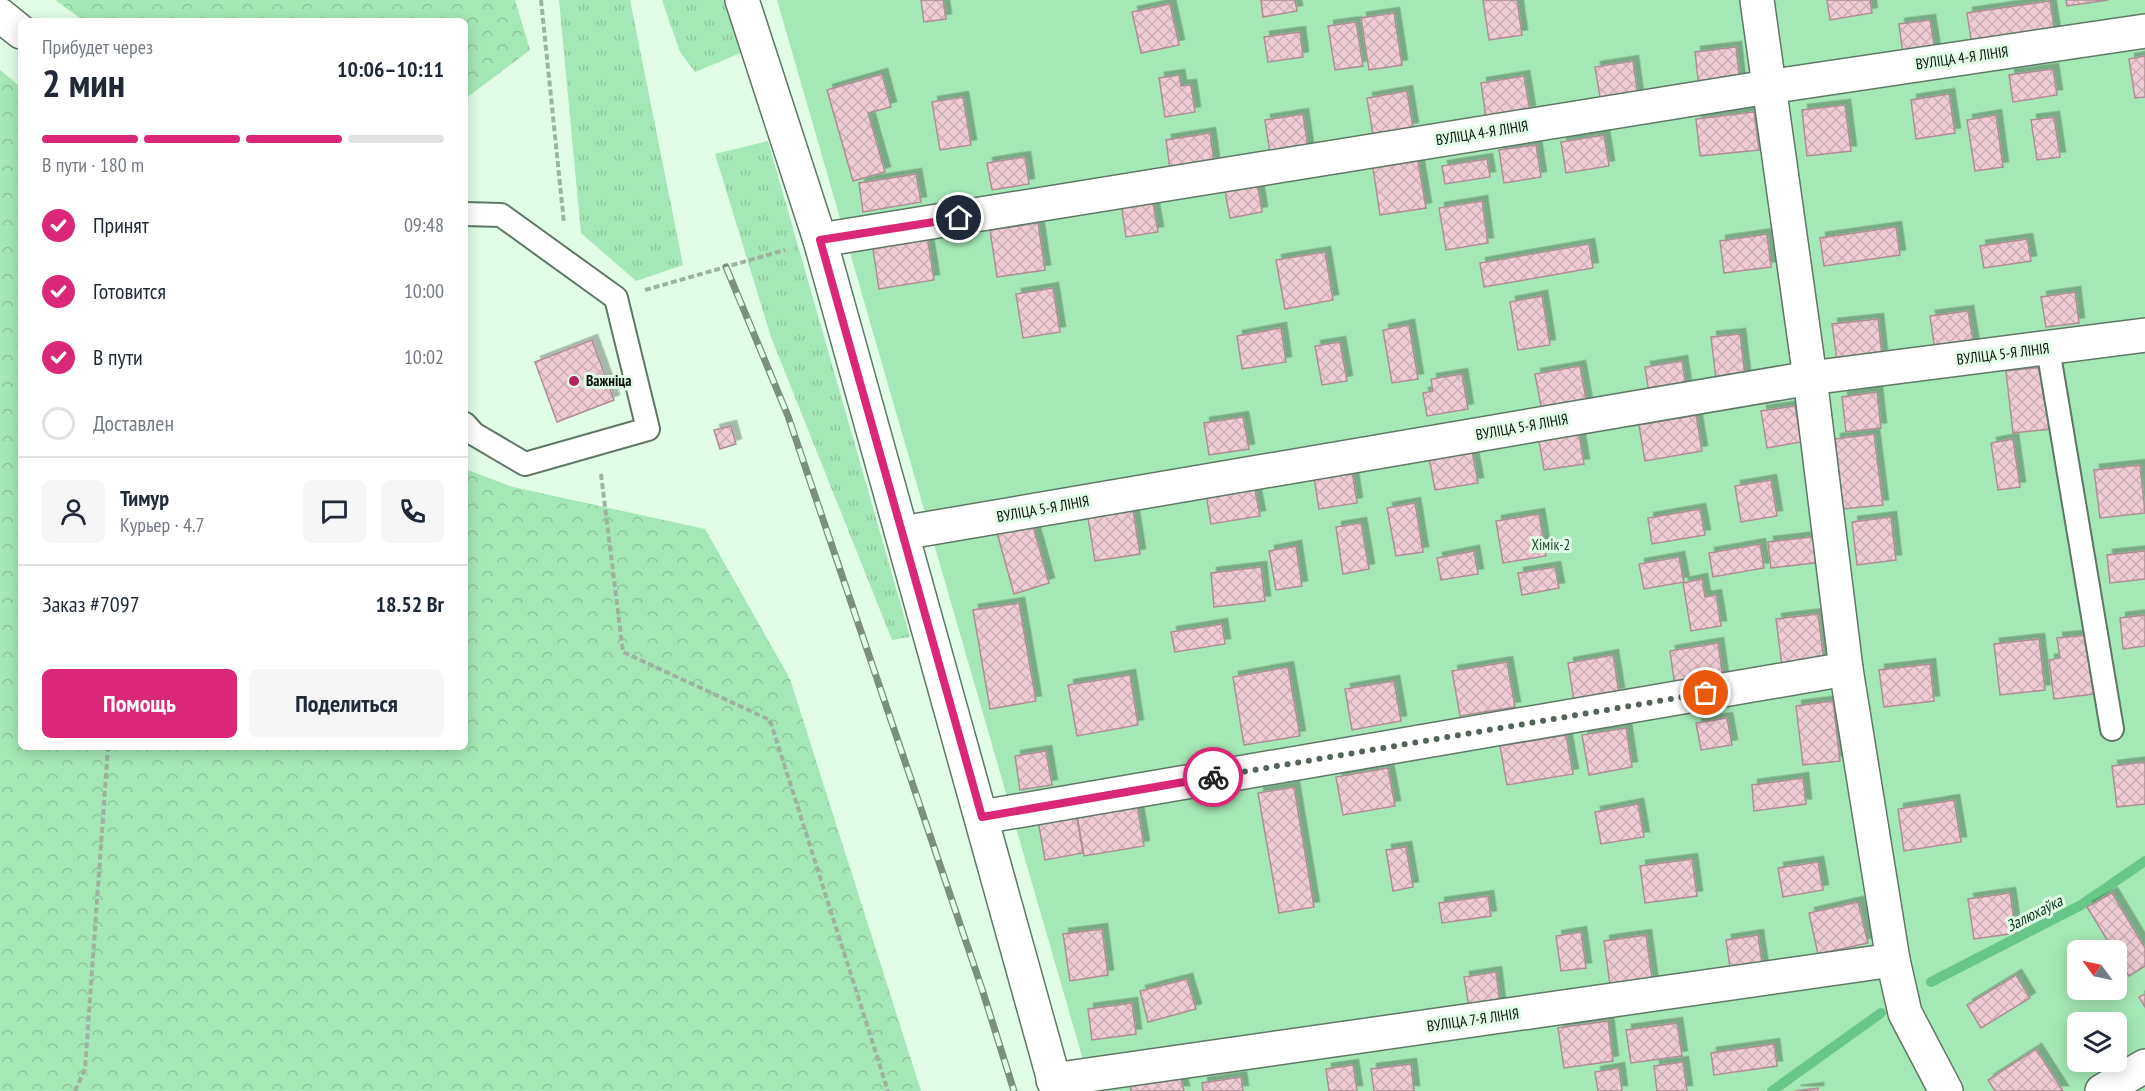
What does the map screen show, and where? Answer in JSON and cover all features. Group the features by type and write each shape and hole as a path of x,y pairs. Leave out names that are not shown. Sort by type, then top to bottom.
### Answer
{"street":[{"path":"742,0 820,240 1055,1085"},
{"path":"1757,0 1810,378 1846,669 1893,960 1905,1012 1946,1091"},
{"path":"0,15 18,30"},
{"name":"ВУЛІЦА 4-Я ЛІНІЯ","path":"820,240 1768,87 2145,32"},
{"name":"ВУЛІЦА 5-Я ЛІНІЯ","path":"902,533 1810,378 2145,335"},
{"path":"982,817 1846,669"},
{"name":"ВУЛІЦА 7-Я ЛІНІЯ","path":"1055,1085 1893,960"},
{"path":"2102,1091 2145,1066"}],"lane":[{"path":"468,214 501,215 616,298 648,429 525,464 474,434 468,427"},
{"path":"2048,348 2112,729"}],"path":[{"path":"541,0 564,217 565,261"},
{"path":"616,298 820,240"},
{"path":"597,443 623,652 770,720 888,1091"},
{"path":"75,1091 85,1069 108,750"}],"green space":[{"path":"55,0 515,0 530,50 468,97 468,18 80,18"},
{"path":"559,0 630,0 683,265 636,281 581,233"},
{"path":"662,0 727,0 743,52 695,72 680,52"},
{"name":"Хімік-2","path":"777,0 2145,0 2145,1091 1092,1091"},
{"path":"0,70 18,85 18,750 468,750 468,470 513,487 705,529 790,679 921,1091 0,1091"},
{"path":"768,141 910,637 892,640 771,337 715,154"}],"building":[{"path":"921,0 943,0 946,19 924,22"},
{"path":"1261,0 1295,0 1297,11 1263,17"},
{"path":"1483,0 1517,0 1522,35 1489,40"},
{"path":"1827,0 1870,0 1872,13 1830,20"},
{"path":"2066,0 2108,0 2067,6"},
{"path":"2050,1 2055,34 1972,46 1967,13"},
{"path":"1170,4 1179,45 1141,53 1132,12"},
{"path":"1394,13 1402,65 1369,70 1361,18"},
{"path":"1930,20 1936,58 1904,62 1899,24"},
{"path":"1356,22 1363,66 1335,70 1328,26"},
{"path":"1300,32 1303,57 1268,62 1264,37"},
{"path":"1736,47 1740,83 1699,88 1695,52"},
{"path":"2145,56 2145,97 2135,98 2129,59"},
{"path":"1633,61 1638,97 1601,103 1595,67"},
{"path":"2053,69 2057,95 2013,102 2009,75"},
{"path":"882,74 891,107 868,113 885,172 853,181 827,90"},
{"path":"1179,75 1181,86 1191,85 1195,112 1165,117 1159,78"},
{"path":"1524,76 1530,111 1486,118 1481,83"},
{"path":"1407,91 1413,128 1373,135 1367,98"},
{"path":"1949,94 1955,133 1916,139 1911,100"},
{"path":"963,97 971,145 940,150 932,102"},
{"path":"1845,105 1851,151 1807,156 1802,110"},
{"path":"1754,112 1759,150 1700,156 1696,119"},
{"path":"1303,114 1308,148 1270,154 1265,120"},
{"path":"1996,115 2003,167 1975,171 1967,120"},
{"path":"2054,117 2060,157 2037,160 2031,120"},
{"path":"1210,133 1214,162 1170,169 1166,140"},
{"path":"1604,135 1609,166 1566,173 1561,142"},
{"path":"1536,145 1541,177 1504,183 1499,150"},
{"path":"1025,157 1029,184 992,190 987,163"},
{"path":"1487,159 1490,177 1445,184 1442,166"},
{"path":"1418,161 1426,208 1380,215 1373,168"},
{"path":"916,174 921,202 863,212 859,183"},
{"path":"1257,181 1262,212 1230,218 1224,186"},
{"path":"1152,197 1158,232 1126,237 1121,202"},
{"path":"1482,201 1488,243 1446,250 1439,208"},
{"path":"1038,223 1045,270 997,277 990,230"},
{"path":"1896,227 1900,255 1824,266 1820,238"},
{"path":"1767,234 1771,267 1724,273 1720,241"},
{"path":"927,235 934,280 879,289 872,243"},
{"path":"2027,239 2031,261 1984,268 1980,246"},
{"path":"1589,244 1593,268 1484,287 1480,263"},
{"path":"1325,252 1333,300 1285,309 1276,260"},
{"path":"1053,288 1060,332 1023,338 1016,294"},
{"path":"2075,292 2079,323 2046,327 2041,297"},
{"path":"1542,296 1550,345 1518,350 1510,302"},
{"path":"1968,311 1974,346 1935,351 1930,316"},
{"path":"1878,319 1882,355 1837,360 1832,324"},
{"path":"1409,325 1418,379 1392,383 1383,330"},
{"path":"1281,328 1286,362 1242,369 1237,336"},
{"path":"1740,334 1745,375 1716,379 1711,337"},
{"name":"Важніца","path":"592,340 614,400 557,422 535,362"},
{"path":"1340,342 1347,381 1322,385 1315,346"},
{"path":"1682,361 1686,386 1649,393 1645,367"},
{"path":"1580,366 1587,404 1542,412 1535,374"},
{"path":"2044,367 2051,429 2013,433 2006,371"},
{"path":"1462,374 1468,409 1427,416 1423,393 1433,391 1431,379"},
{"path":"1877,392 1881,428 1846,432 1842,397"},
{"path":"1795,406 1801,442 1767,448 1761,411"},
{"path":"1696,415 1702,451 1645,461 1639,425"},
{"path":"1243,417 1249,449 1209,455 1204,423"},
{"path":"731,426 736,444 720,449 714,430"},
{"path":"1579,434 1584,464 1544,470 1539,441"},
{"path":"1874,434 1883,505 1843,509 1835,439"},
{"path":"2013,439 2020,487 1998,490 1991,443"},
{"path":"1472,450 1478,483 1435,490 1429,457"},
{"path":"1351,464 1357,503 1319,509 1313,471"},
{"path":"2140,465 2145,513 2100,518 2094,470"},
{"path":"1253,480 1260,516 1211,524 1205,488"},
{"path":"1771,480 1777,516 1741,522 1735,486"},
{"path":"1415,503 1423,552 1396,556 1387,508"},
{"path":"1700,509 1705,535 1652,544 1648,518"},
{"path":"1133,510 1140,554 1095,561 1088,518"},
{"path":"1539,514 1546,556 1503,563 1496,521"},
{"path":"1891,517 1896,560 1857,565 1852,522"},
{"path":"1031,519 1049,583 1014,594 996,529"},
{"path":"1361,523 1369,569 1343,574 1336,527"},
{"path":"1819,536 1822,562 1771,568 1768,542"},
{"path":"1760,544 1764,568 1713,577 1709,553"},
{"path":"1296,546 1302,586 1276,590 1269,551"},
{"path":"1474,551 1478,574 1441,580 1437,558"},
{"path":"2145,551 2145,579 2110,583 2107,555"},
{"path":"1679,557 1684,582 1644,589 1639,564"},
{"path":"1261,567 1265,601 1214,607 1211,573"},
{"path":"1555,567 1559,588 1522,595 1518,573"},
{"path":"1702,579 1705,597 1716,595 1721,626 1691,631 1683,583"},
{"path":"1019,603 1036,701 990,709 973,610"},
{"path":"1818,614 1824,661 1782,666 1776,619"},
{"path":"2145,615 2145,646 2123,649 2120,618"},
{"path":"1222,624 1225,644 1175,652 1171,632"},
{"path":"2088,635 2094,694 2054,699 2049,660 2060,658 2057,638"},
{"path":"2039,639 2045,690 2000,695 1994,644"},
{"path":"1718,643 1723,678 1675,686 1670,651"},
{"path":"1613,655 1619,693 1574,701 1568,663"},
{"path":"1507,662 1515,707 1460,716 1452,671"},
{"path":"1930,664 1934,701 1884,707 1879,670"},
{"path":"1288,667 1300,736 1244,745 1233,677"},
{"path":"1130,675 1138,725 1077,736 1068,685"},
{"path":"1394,681 1401,721 1352,730 1345,689"},
{"path":"1833,701 1840,761 1803,765 1796,706"},
{"path":"1727,718 1732,745 1701,750 1696,723"},
{"path":"1626,728 1632,767 1589,775 1582,735"},
{"path":"1566,735 1573,774 1507,785 1500,746"},
{"path":"1046,751 1052,785 1020,790 1015,756"},
{"path":"2145,762 2145,804 2117,807 2112,766"},
{"path":"1388,768 1395,806 1343,815 1336,777"},
{"path":"1803,778 1806,804 1754,811 1752,785"},
{"path":"1294,787 1314,907 1279,913 1258,793"},
{"path":"1954,800 1961,842 1904,851 1898,809"},
{"path":"1137,804 1144,846 1084,856 1077,815"},
{"path":"1638,804 1644,837 1601,844 1595,812"},
{"path":"1076,813 1083,853 1045,860 1038,820"},
{"path":"1406,847 1413,887 1393,891 1386,850"},
{"path":"1692,859 1697,896 1645,903 1640,866"},
{"path":"1818,862 1823,890 1783,897 1778,868"},
{"path":"2010,893 2016,933 1974,939 1968,899"},
{"path":"2112,893 2145,948 2145,966 2129,976 2127,973 2127,940 2107,940 2087,907"},
{"path":"1488,896 1491,916 1442,923 1439,903"},
{"path":"1858,902 1868,943 1818,954 1809,913"},
{"path":"1102,929 1108,975 1070,981 1063,934"},
{"path":"1581,932 1586,968 1561,971 1556,936"},
{"path":"1646,935 1653,986 1611,992 1604,941"},
{"path":"1758,935 1763,970 1731,974 1726,940"},
{"path":"1496,972 1500,1004 1469,1008 1464,977"},
{"path":"2016,975 2030,998 1981,1028 1967,1005"},
{"path":"1187,979 1196,1009 1148,1022 1140,991"},
{"path":"2145,994 2145,1007 2139,997"},
{"path":"1132,1003 1136,1034 1092,1040 1088,1009"},
{"path":"1608,1021 1613,1061 1564,1068 1558,1028"},
{"path":"1677,1023 1682,1056 1631,1063 1626,1030"},
{"path":"1774,1044 1777,1066 1714,1075 1711,1053"},
{"path":"2036,1049 2063,1091 1995,1091 1988,1080"},
{"path":"1683,1062 1687,1091 1657,1091 1654,1066"},
{"path":"1411,1064 1414,1091 1374,1091 1371,1069"},
{"path":"1353,1065 1357,1091 1329,1091 1326,1069"},
{"path":"1619,1068 1622,1091 1598,1091 1595,1072"},
{"path":"1179,1072 1184,1091 1131,1091 1130,1085"},
{"path":"1241,1077 1243,1091 1203,1091 1202,1083"},
{"path":"1818,1088 1818,1091 1795,1091"}],"waterway":[{"name":"Залюхаўка","path":"1931,982 2081,905 2145,861"},
{"name":"Залюхаўка","path":"1772,1091 1881,1013"}],"railway":[{"path":"726,267 788,416 982,989 1014,1091"}],"way so far":[{"path":"1213,777 1706,693"}],"place":[{"name":"Важніца","path":"574,381"}],"route":[{"path":"959,218 820,240 982,817 1213,777"}]}
